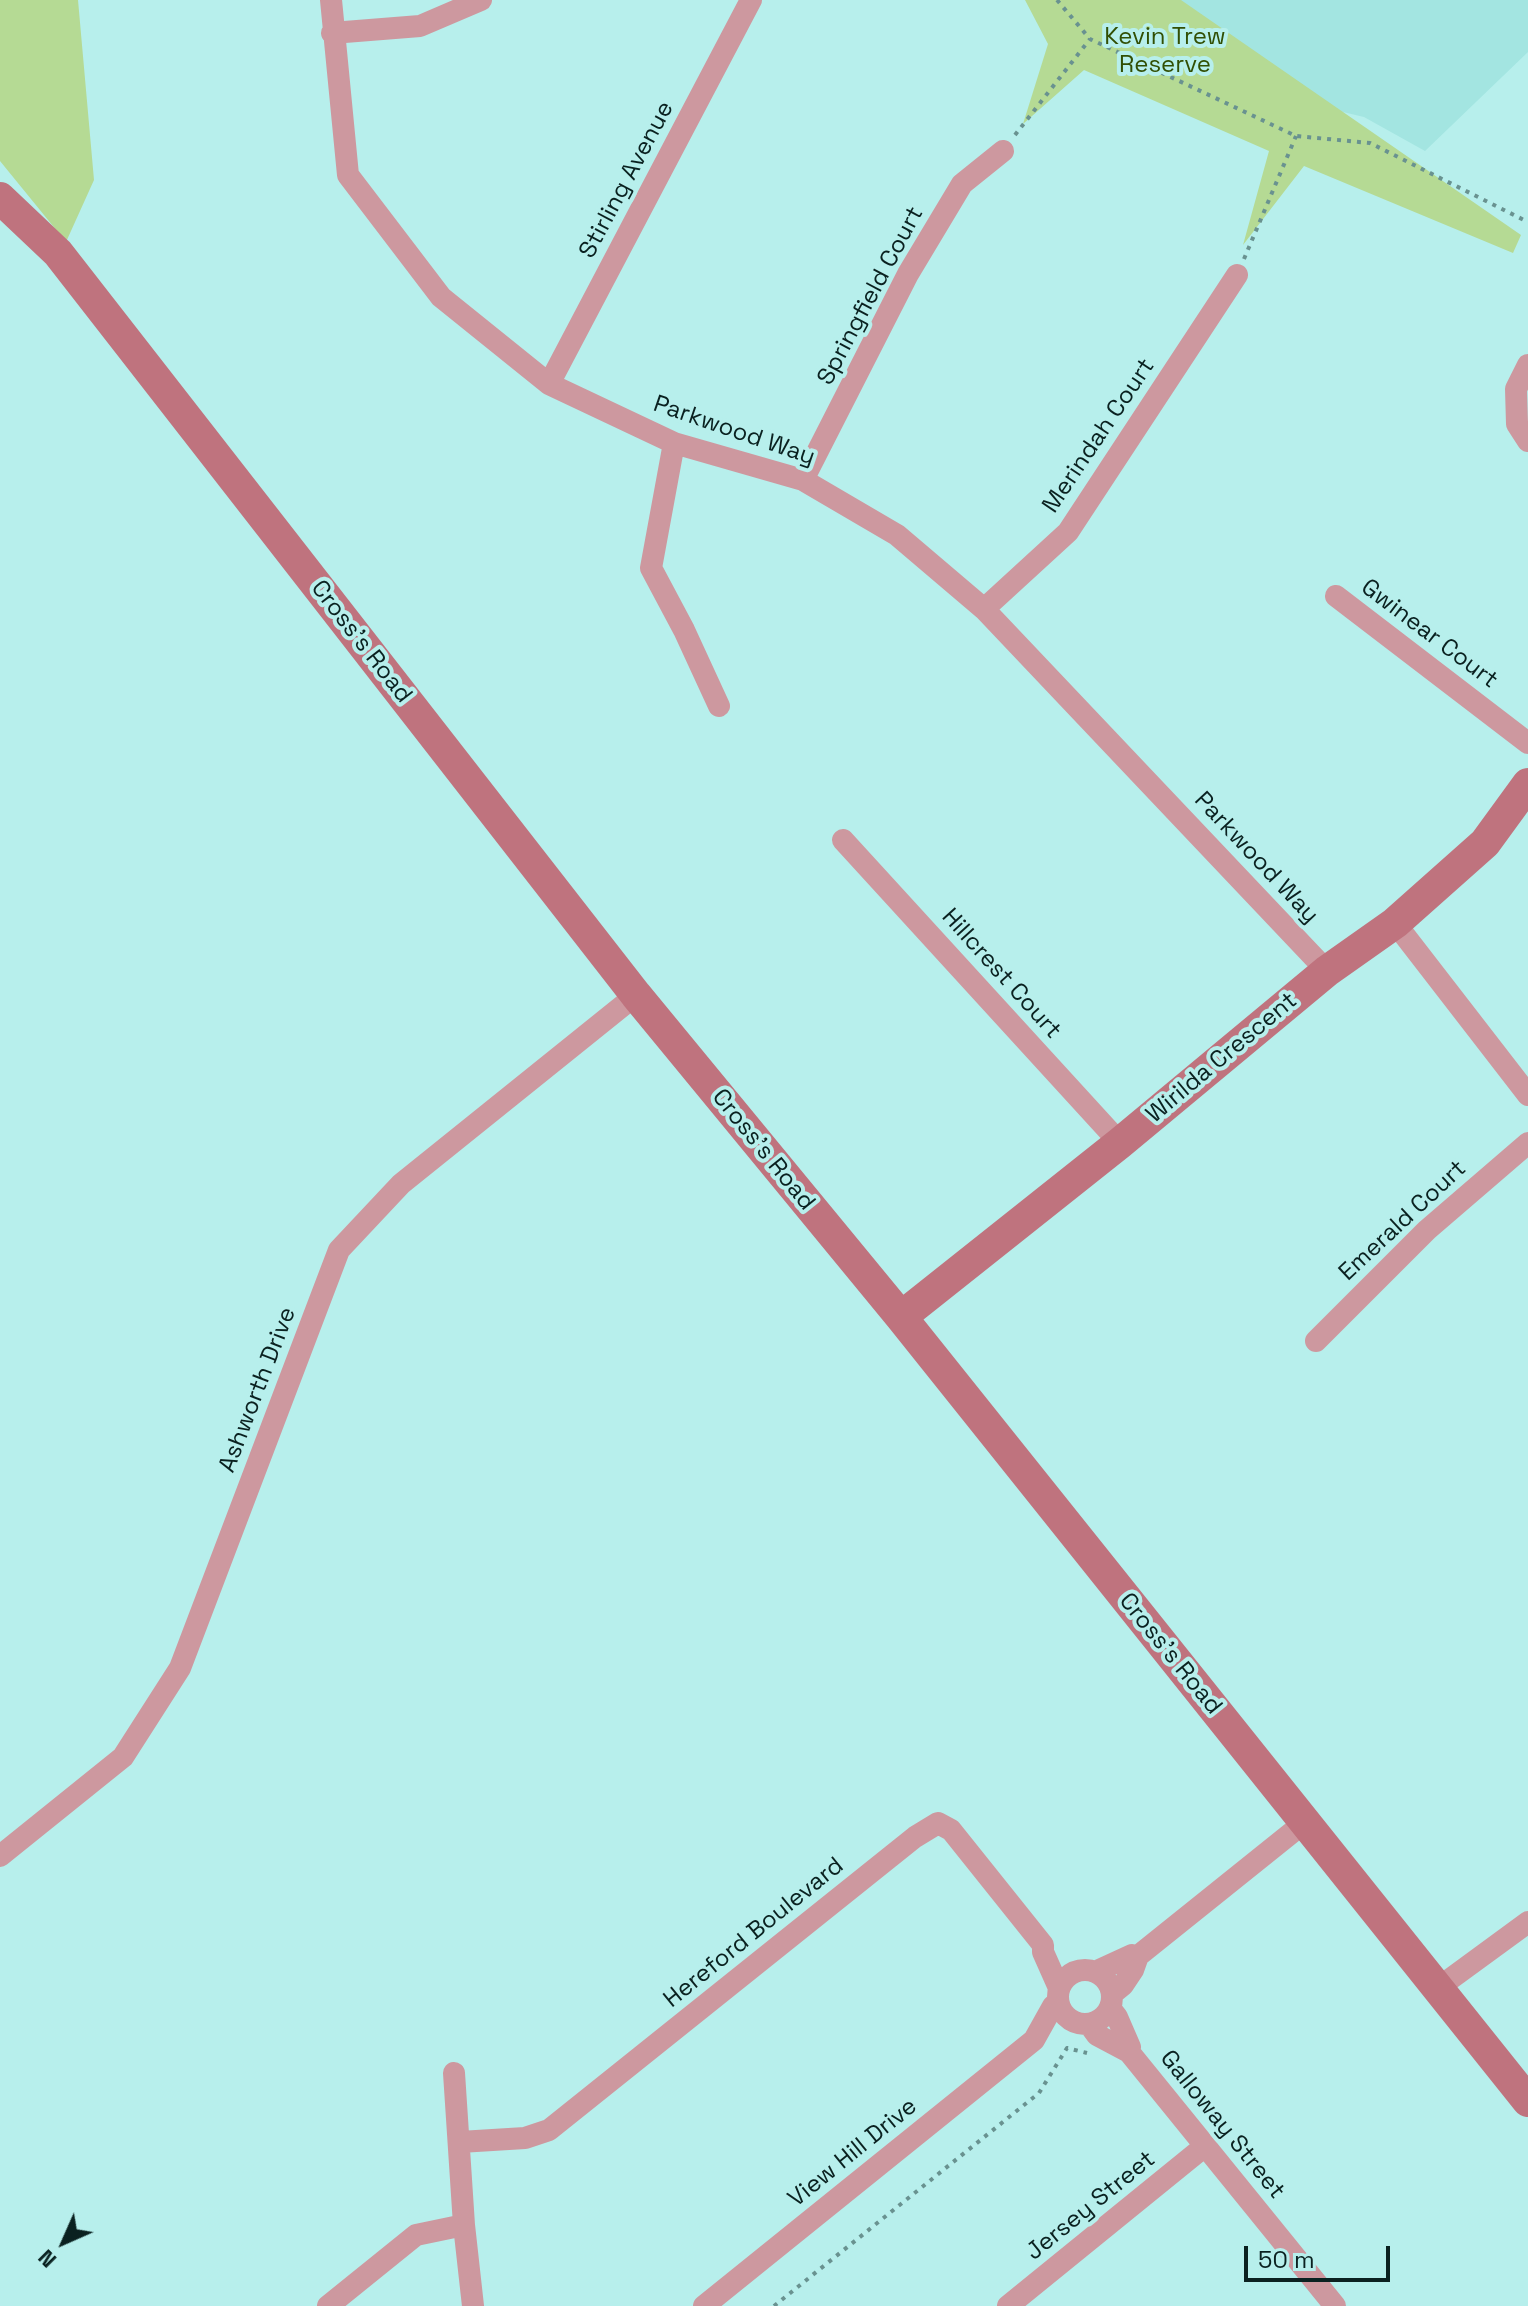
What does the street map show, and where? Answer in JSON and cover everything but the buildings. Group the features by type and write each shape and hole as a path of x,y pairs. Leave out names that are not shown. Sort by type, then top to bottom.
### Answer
{"street":[{"name":"Parkwood Way","path":"331,0 348,175 441,297 549,384 674,443 803,480 897,535 984,609 1327,971"},
{"path":"332,33 420,26 481,0"},
{"name":"Stirling Avenue","path":"549,384 751,0"},
{"name":"Springfield Court","path":"803,480 908,274 954,197 962,184 1003,151"},
{"name":"Cross's Road","path":"0,198 58,253 636,995 901,1317 1528,2101"},
{"name":"Merindah Court","path":"984,609 1068,532 1237,275"},
{"path":"1528,365 1516,389 1517,424 1528,441"},
{"path":"674,443 651,568 719,706"},
{"name":"Gwinear Court","path":"1336,596 1528,743"},
{"name":"Wirilda Crescent","path":"901,1317 1120,1143 1327,971 1395,923 1485,843 1528,784"},
{"name":"Hillcrest Court","path":"843,840 1120,1143"},
{"path":"1395,923 1528,1095"},
{"name":"Ashworth Drive","path":"0,1856 123,1757 180,1668 339,1250 401,1184 636,995"},
{"name":"Emerald Court","path":"1316,1341 1427,1230 1528,1143"},
{"path":"1138,1956 1132,1955 1068,1976 1059,1995 1065,2015 1083,2024 1102,2019 1133,1970 1138,1956 1305,1822"},
{"name":"Hereford Boulevard","path":"460,2142 525,2138 549,2130 915,1837 938,1823 951,1830 1043,1945 1088,1971"},
{"path":"1438,1988 1528,1922"},
{"name":"Hereford Boulevard","path":"1043,1945 1059,1995"},
{"path":"1088,1971 1107,1981 1111,2001"},
{"name":"View Hill Drive","path":"1034,2040 1059,1995"},
{"name":"Galloway Street","path":"1111,2001 1130,2047 1129,2052"},
{"name":"View Hill Drive","path":"704,2306 1034,2040 1083,2024"},
{"name":"Galloway Street","path":"1083,2024 1129,2052 1335,2306"},
{"path":"454,2073 473,2306"},
{"name":"Jersey Street","path":"1008,2306 1205,2146"},
{"path":"328,2306 416,2235 464,2225"}],"path":[{"path":"1057,0 1090,39 1296,136 1370,143 1528,222"},
{"path":"1003,151 1090,39"},
{"path":"1237,275 1296,136"},
{"path":"774,2306 1039,2093 1067,2048 1097,2055 1129,2052"}],"shaded area":[{"path":"1086,0 1528,0 1528,52 1425,151 1364,117 1326,108"}],"green space":[{"path":"0,0 78,0 94,180 66,242 0,161"},
{"name":"Kevin Trew Reserve","path":"1025,0 1181,0 1521,235 1513,253 1304,166 1243,245 1269,151 1084,70 1023,124 1048,44"}]}
